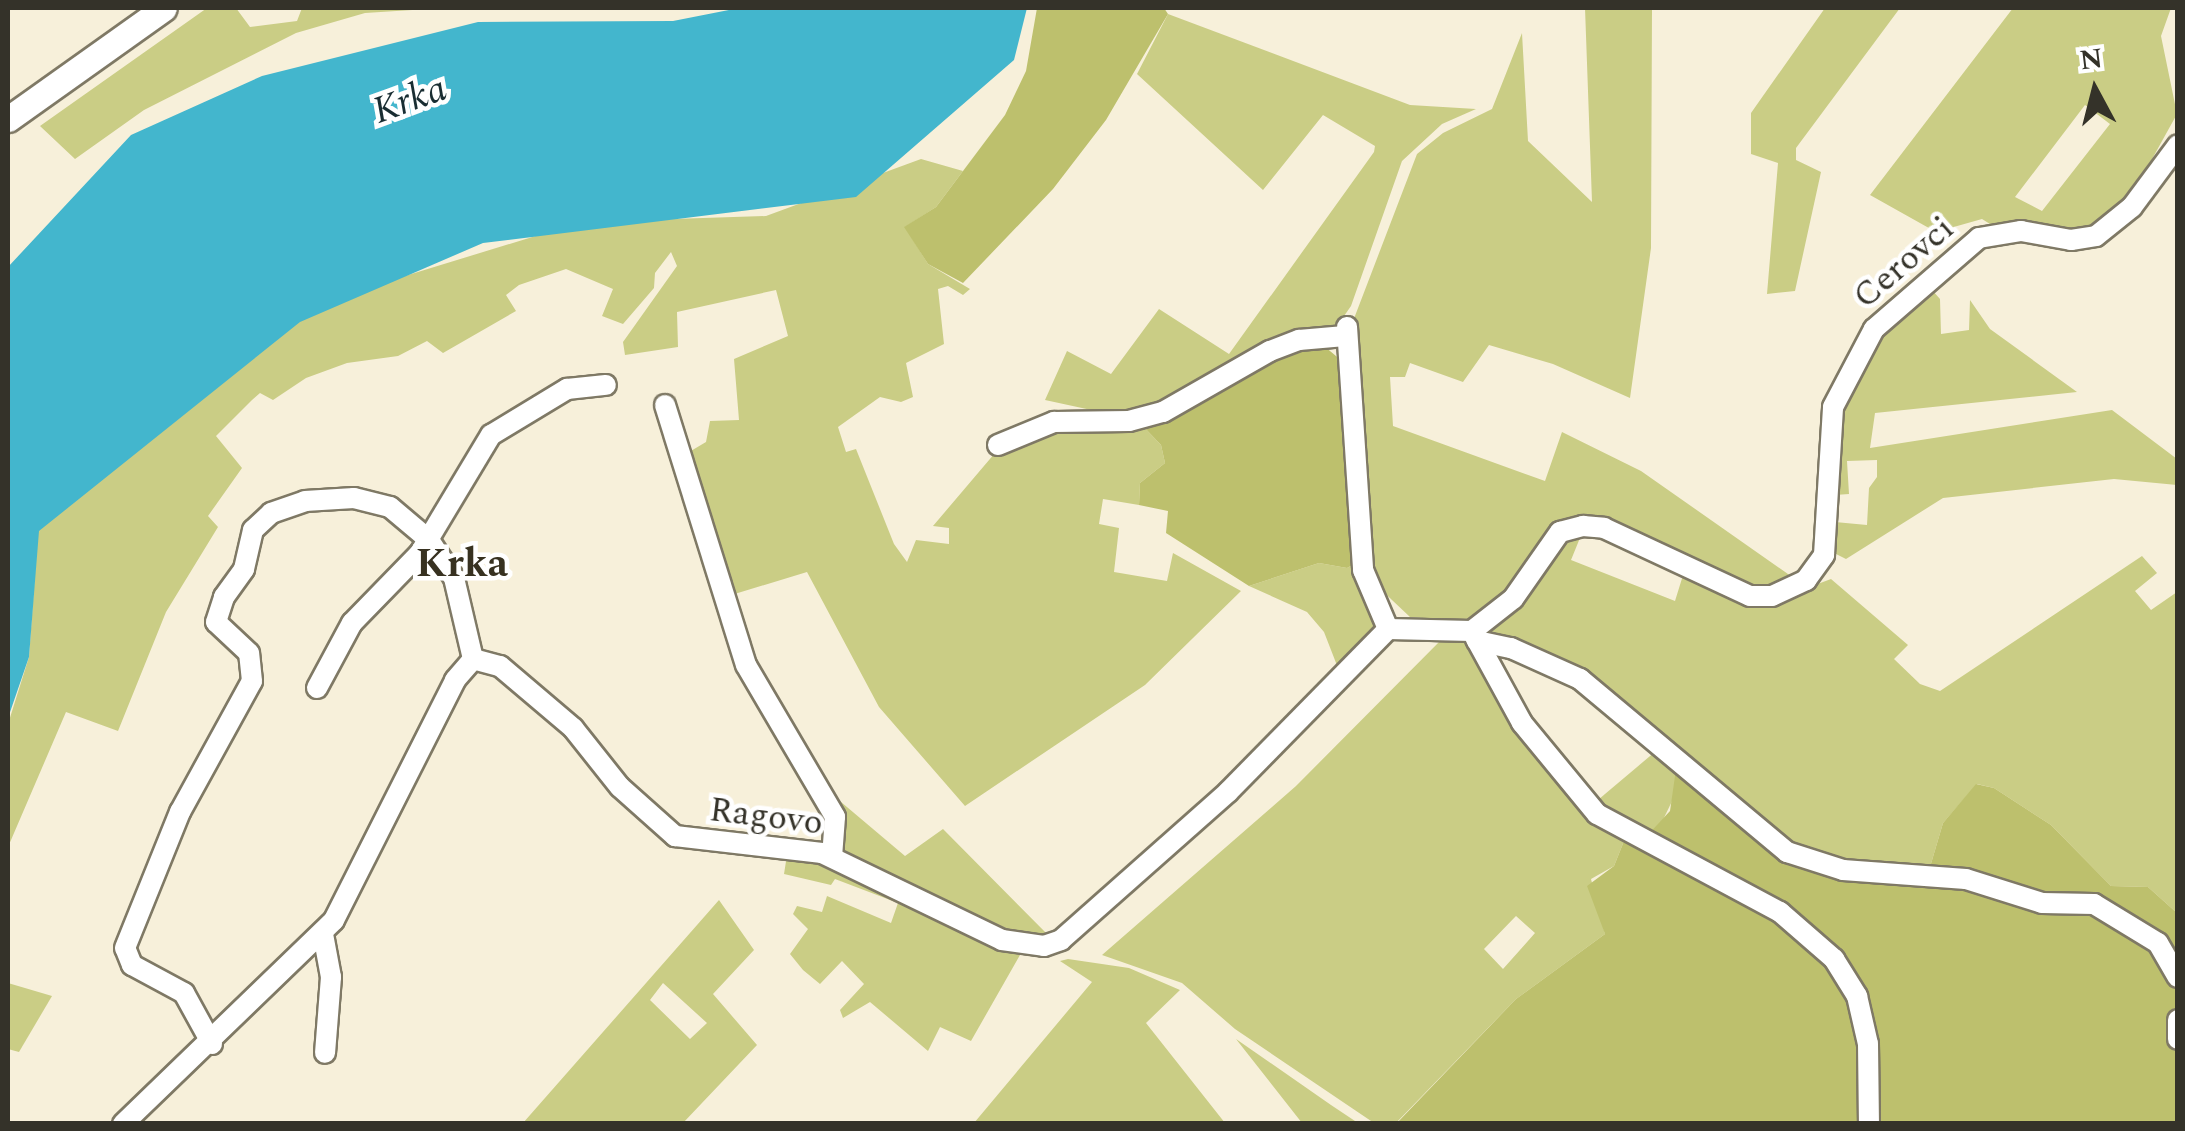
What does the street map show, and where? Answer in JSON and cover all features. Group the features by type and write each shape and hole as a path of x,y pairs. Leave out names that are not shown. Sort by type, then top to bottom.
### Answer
{"street":[{"path":"8,118 164,8"},
{"name":"Cerovci","path":"1474,636 1513,599 1560,532 1583,526 1604,528 1750,596 1793,589 1824,554 1833,407 1874,329 1980,238 2021,231 2071,240 2096,236 2132,207 2178,145"},
{"path":"998,445 1054,422 1129,421 1163,412 1270,352 1299,340 1347,330 1363,570 1388,629 1474,636 1580,679 1786,852 1843,870 1956,877 2042,903 2094,904 2158,943 2178,977"},
{"path":"316,688 352,623 428,540 491,434 567,389 606,386"},
{"path":"664,404 746,665 835,817 832,857"},
{"path":"123,1124 212,1044 323,934 353,892 455,680 473,659 462,596 428,540 390,506 354,498 283,507 248,539 244,569 224,597 216,622 249,654 252,680 180,812 124,948 132,965 184,993 212,1044"},
{"name":"Ragovo","path":"473,659 500,666 573,728 620,788 675,836 700,844 792,846 832,857 1002,940 1026,946 1061,940 1228,792 1388,629"},
{"path":"1474,636 1522,723 1597,814 1780,912 1834,959 1857,996 1868,1044 1869,1124"},
{"path":"323,934 331,977 325,1053"},
{"path":"2178,1020 2178,1039"}],"green space":[{"path":"207,8 236,8 250,27 297,21 302,8 428,9 365,13 296,33 144,110 75,159 40,126"},
{"path":"1037,8 1164,8 1168,14 1106,120 1053,189 963,283 928,264 904,227 936,207 1005,115 1026,71"},
{"path":"1585,8 1652,8 1651,248 1630,398 1553,364 1489,345 1463,382 1410,363 1405,377 1390,377 1393,426 1545,481 1562,432 1641,471 1798,581 1756,592 1582,522 1473,622 1410,617 1374,583 1350,329 1417,154 1443,133 1492,109 1522,33 1528,141 1592,202"},
{"path":"1825,8 1900,8 1796,148 1796,160 1821,172 1795,291 1767,294 1778,163 1751,154 1751,113"},
{"path":"2013,8 2171,8 2161,36 2177,114 2126,206 2081,234 1998,229 1982,219 1936,232 1870,195","holes":["2085,105 2110,124 2042,211 2015,197"]},
{"path":"1168,14 1410,105 1476,109 1442,124 1402,161 1351,306 1335,329 1160,407 1119,416 1045,400 1067,351 1111,374 1159,309 1229,354 1374,152 1375,146 1323,115 1263,190 1137,74"},
{"path":"921,159 963,171 936,207 905,227 928,264 970,289 963,295 948,286 938,289 944,344 906,363 913,397 901,402 880,397 838,427 846,452 856,449 894,544 907,562 916,540 949,544 949,528 933,526 995,453 1033,434 1140,423 1161,445 1165,463 1140,483 1139,505 1103,499 1099,524 1119,528 1114,572 1167,581 1173,553 1241,591 1145,685 965,806 879,707 807,572 728,596 679,458 706,442 710,421 739,420 734,359 788,336 776,290 677,312 678,347 625,355 623,342 677,266 671,252 655,273 654,288 623,324 602,316 613,289 566,269 519,285 506,295 516,311 443,353 427,341 398,356 347,363 306,378 273,400 260,393 252,400 216,436 242,468 208,516 218,527 166,612 118,731 66,712 8,847 8,724 29,657 38,531 285,325 382,283 581,222 766,216"},
{"path":"1932,290 1940,299 1941,334 1969,330 1970,300 1990,329 2077,392 1875,413 1870,448 2112,410 2177,459 2177,485 2114,479 1943,498 1846,559 1832,552 1835,522 1867,525 1869,488 1877,477 1877,460 1847,461 1849,494 1835,495 1840,413 1869,343"},
{"path":"1303,345 1324,346 1342,361 1358,562 1347,568 1319,563 1249,586 1166,533 1168,511 1139,505 1140,483 1165,463 1161,445 1140,423"},
{"path":"1582,533 1571,560 1675,601 1684,572 1733,595 1807,588 1831,579 1908,645 1894,659 1920,684 1940,691 2142,556 2157,573 2135,591 2151,610 2177,592 2177,913 2148,887 2111,886 2051,825 1994,788 1977,784 1943,823 1930,867 1869,870 1800,853 1585,677 1488,633 1558,542"},
{"path":"1358,562 1380,624 1338,668 1324,632 1307,612 1249,586 1319,563 1347,568"},
{"path":"1445,636 1472,646 1538,760 1624,841 1614,866 1591,879 1605,934 1516,999 1396,1123 1374,1123 1235,1029 1182,983 1102,955 1296,786","holes":["1516,916 1535,933 1503,969 1484,949"]},
{"path":"1656,751 1676,769 1676,793 1660,826 1645,838 1592,805"},
{"path":"1676,769 1791,863 1930,867 1943,823 1976,784 1994,788 2051,825 2111,886 2148,887 2177,913 2177,1123 1396,1124 1516,999 1605,934 1587,886 1614,866 1624,841 1647,854 1645,838 1670,811"},
{"path":"828,791 905,856 943,829 1051,938 1006,935 841,856"},
{"path":"787,855 819,861 1020,955 971,1041 940,1027 928,1051 870,1002 843,1018 840,1010 864,984 842,961 820,984 803,970 790,954 808,929 793,914 797,906 822,912 827,896 891,923 898,903 835,879 831,885 784,874"},
{"path":"719,900 754,950 713,994 757,1045 683,1123 523,1123","holes":["663,983 707,1023 690,1039 650,1000"]},
{"path":"1060,961 1129,968 1180,990 1146,1023 1225,1123 974,1123 1092,982"},
{"path":"8,983 52,996 19,1052 8,1049"},
{"path":"1236,1039 1331,1105 1358,1123 1302,1123"}],"water":[{"path":"739,8 1027,8 1014,60 856,197 483,243 300,322 39,531 29,657 8,718 8,267 131,135 262,76 478,22 673,21"}],"district":[{"name":"Krka","path":"462,565"}]}
